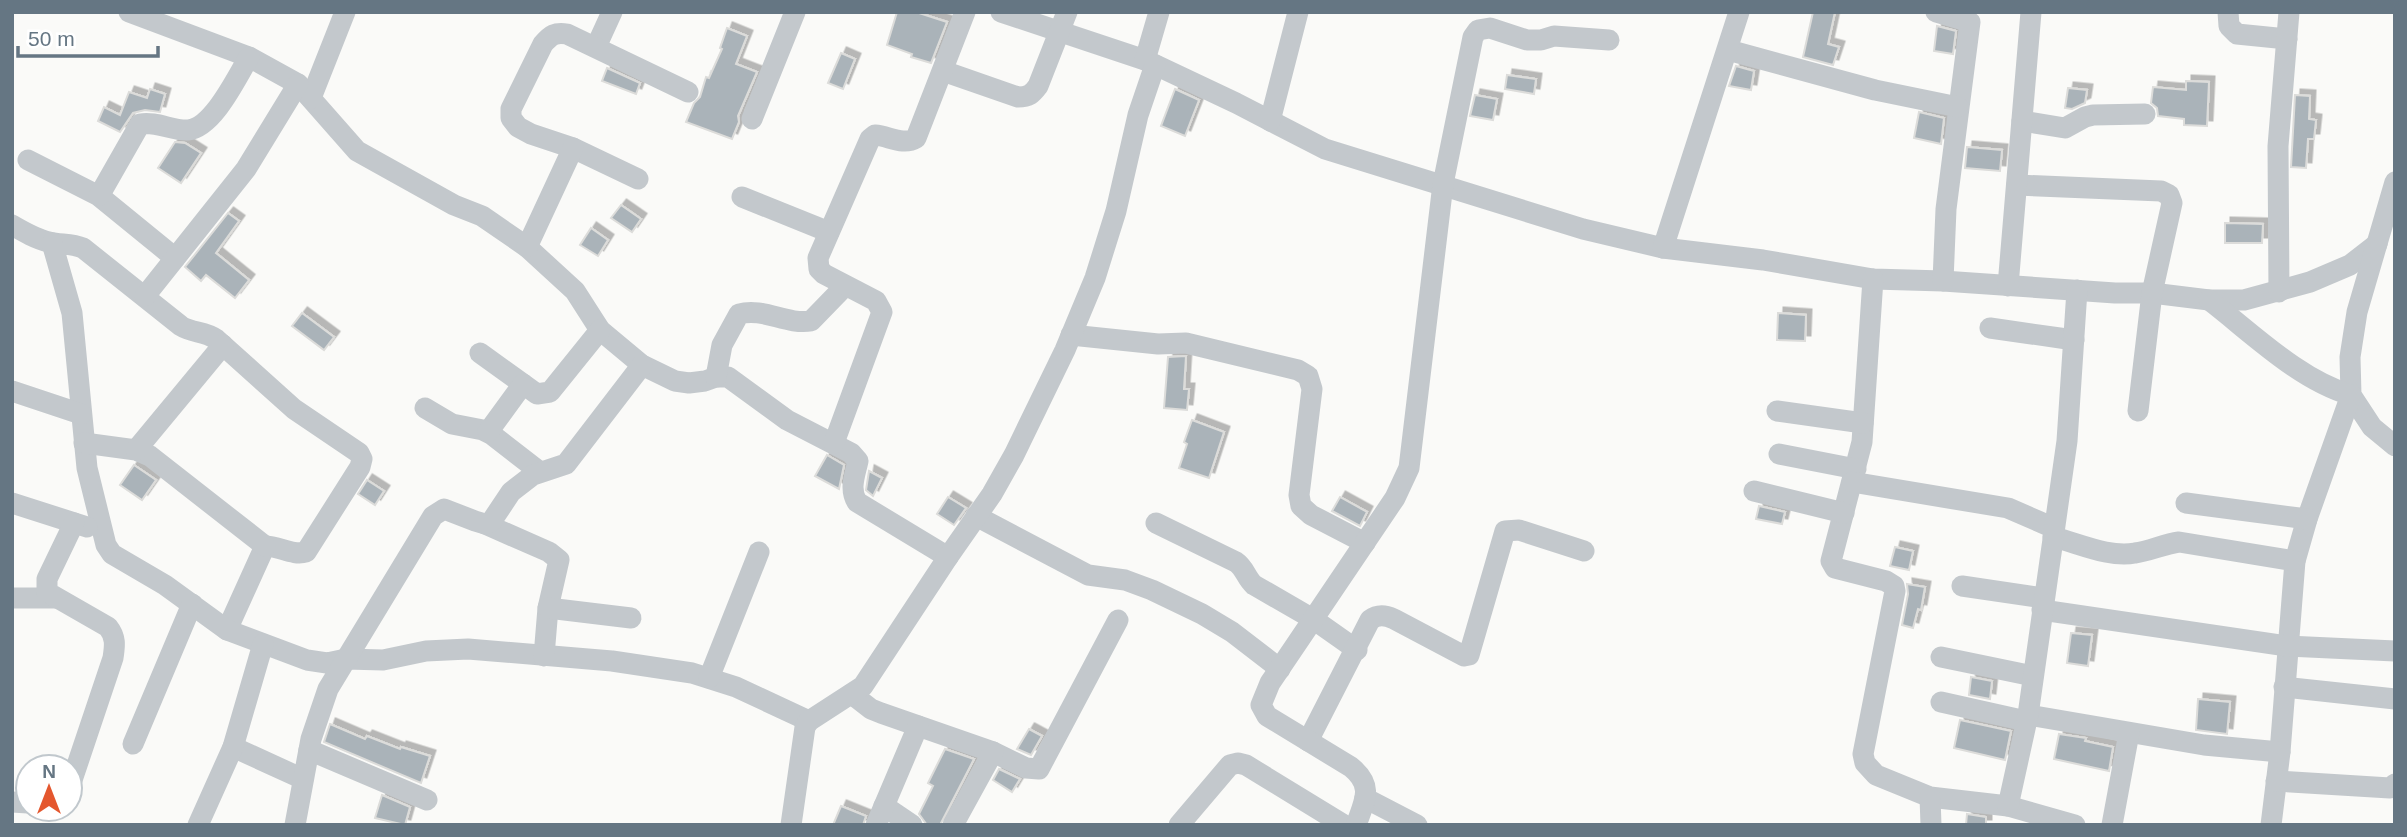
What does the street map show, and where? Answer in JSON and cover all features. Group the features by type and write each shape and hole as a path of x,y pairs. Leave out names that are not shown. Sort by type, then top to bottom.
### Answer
{"street":[{"path":"145,296 305,91 345,12"},
{"path":"596,47 612,12"},
{"path":"752,119 795,12"},
{"path":"834,443 883,312 876,301 824,274 817,263 866,145 875,135 902,141 916,138 965,12"},
{"path":"1001,12 1063,21 1325,149 1583,229 1663,248 1763,260 1873,279 2244,300 2279,292 2350,265 2384,239"},
{"path":"793,824 805,727 809,721 853,695 863,686 947,557 992,494 1032,421 1071,335 1103,257 1116,211 1159,12"},
{"path":"1270,121 1298,12"},
{"path":"1663,248 1739,12"},
{"path":"1936,12 1970,22 1946,209 1943,281"},
{"path":"2008,286 2031,12"},
{"path":"2228,12 2229,26 2237,34 2287,39"},
{"path":"2279,292 2278,146 2289,12"},
{"path":"139,14 249,57 305,91 357,151 454,205 482,216 527,247 575,291 600,330 642,365 675,381 689,383 729,377 787,420 851,453 858,461 853,487 857,502 947,557"},
{"path":"943,71 1018,97 1026,97 1033,94 1038,86 1063,21"},
{"path":"1356,825 1367,790 1363,777 1267,716 1261,705 1264,693 1280,668 1395,498 1409,468 1443,184 1473,37 1478,30 1490,28 1527,40 1554,36 1609,40"},
{"path":"638,179 573,148 531,134 518,127 511,118 511,109 542,44 557,33 567,34 688,92"},
{"path":"1728,50 1875,90 1958,107"},
{"path":"99,196 140,124 186,130 198,128 212,116 249,57"},
{"path":"2022,121 2065,128 2093,115 2145,114"},
{"path":"527,247 573,148"},
{"path":"28,160 99,196 175,258"},
{"path":"2271,825 2280,751 2295,561 2351,395 2352,337 2384,239 2395,182"},
{"path":"2017,185 2161,191 2169,195 2172,203 2152,293 2138,411"},
{"path":"742,197 829,232"},
{"path":"12,225 36,238 52,243 70,243 83,248 181,326 192,331 209,333 294,409 353,448 362,460 306,552 294,553 278,546 265,545 150,456 136,450 84,443"},
{"path":"52,243 72,313 87,468 106,545 112,554 192,604 227,630 307,660 327,663 346,659 383,660 426,651 468,649 612,661 692,673 736,687 809,721"},
{"path":"1873,279 1863,423 1854,475 1831,561 1835,568 1886,581 1894,586 1895,591 1863,754 1864,763 1876,775 1930,797 2075,825"},
{"path":"716,377 722,345 739,314 751,311 787,321 811,321 845,286"},
{"path":"2002,812 2027,718 2067,441 2077,290"},
{"path":"2209,300 2299,370 2331,389 2351,395 2372,426 2395,446"},
{"path":"1990,328 2074,341"},
{"path":"480,353 537,394 545,395 600,330"},
{"path":"1071,335 1158,344 1186,343 1298,370 1308,376 1312,389 1299,495 1301,506 1311,515 1365,543"},
{"path":"136,450 223,345"},
{"path":"485,524 491,522 511,492 540,472 566,464 642,365"},
{"path":"488,432 523,384"},
{"path":"12,391 81,414"},
{"path":"425,408 452,424 488,432 540,472"},
{"path":"1777,411 1863,423"},
{"path":"1779,454 1854,475 2008,508 2053,532 2120,554 2136,553 2179,542 2295,561"},
{"path":"1754,491 1843,513"},
{"path":"12,503 102,532"},
{"path":"2186,503 2307,519"},
{"path":"295,825 309,750 328,689 438,511 452,510 555,555 559,568 548,608 544,656"},
{"path":"976,516 1088,575 1125,580 1202,614 1232,632 1280,668"},
{"path":"74,523 47,579 47,592 108,627 114,634 115,645 81,753"},
{"path":"1156,523 1236,562 1242,566 1247,579 1254,585 1313,619 1357,650"},
{"path":"1308,741 1357,650 1370,620 1382,615 1394,619 1464,656 1469,655 1505,531 1519,530 1584,551"},
{"path":"227,630 265,545"},
{"path":"709,678 759,552"},
{"path":"1962,586 2043,604 2287,646 2395,652"},
{"path":"12,598 56,598"},
{"path":"133,744 192,604"},
{"path":"548,608 631,618"},
{"path":"853,695 871,709 993,752 1026,768 1039,769 1118,620"},
{"path":"198,825 233,747 263,644"},
{"path":"1941,657 2033,676"},
{"path":"2284,687 2395,699"},
{"path":"1941,702 2204,745 2280,751"},
{"path":"912,825 880,816 918,726"},
{"path":"2112,825 2129,733"},
{"path":"233,747 303,779"},
{"path":"309,750 426,800"},
{"path":"953,825 993,752"},
{"path":"1179,825 1230,765 1238,763 1246,765 1344,825"},
{"path":"2276,781 2390,788 2395,784"},
{"path":"1930,797 1931,825"},
{"path":"1365,798 1417,825"}],"building":[{"path":"897,12 916,12 947,22 931,63 887,45"},
{"path":"1813,12 1835,12 1828,44 1839,47 1833,65 1803,57"},
{"path":"1937,26 1956,31 1953,54 1934,51"},
{"path":"727,28 747,36 736,64 757,72 738,116 739,122 732,139 686,122 722,49 720,48"},
{"path":"841,53 855,59 843,89 828,83"},
{"path":"1736,66 1754,71 1751,90 1729,86"},
{"path":"607,68 640,83 636,94 602,81"},
{"path":"1507,75 1536,79 1534,94 1505,89"},
{"path":"2186,81 2209,82 2207,126 2184,125 2184,119 2158,116 2157,108 2151,103 2153,87 2186,90"},
{"path":"2068,88 2087,90 2085,103 2072,109 2065,108"},
{"path":"150,89 165,94 160,112 145,110 133,113 120,132 98,121 104,107 120,115 129,92 147,98"},
{"path":"1175,89 1199,100 1185,136 1161,126"},
{"path":"1475,95 1497,99 1493,120 1470,116"},
{"path":"2295,95 2310,96 2309,119 2316,120 2314,139 2308,139 2306,168 2291,167"},
{"path":"1919,112 1944,118 1941,144 1914,138"},
{"path":"175,142 185,143 201,153 181,183 158,168"},
{"path":"1967,147 2002,150 2000,171 1965,168"},
{"path":"621,205 641,219 632,232 611,218"},
{"path":"228,213 239,221 216,253 249,280 235,298 206,275 201,281 185,267"},
{"path":"2225,223 2263,224 2262,243 2225,243"},
{"path":"591,228 608,240 598,256 580,245"},
{"path":"302,313 334,337 324,350 292,326"},
{"path":"1778,313 1806,315 1805,341 1777,340"},
{"path":"1186,356 1184,389 1189,389 1187,410 1164,408 1168,357"},
{"path":"1192,420 1224,432 1209,478 1179,468"},
{"path":"827,455 844,465 839,489 815,476"},
{"path":"134,465 156,480 142,500 120,485"},
{"path":"869,471 882,478 873,496 866,490"},
{"path":"367,480 384,491 375,505 358,494"},
{"path":"948,497 966,508 954,525 937,514"},
{"path":"1340,497 1367,512 1360,526 1332,511"},
{"path":"1759,506 1785,512 1782,524 1756,519"},
{"path":"1895,547 1913,551 1909,570 1890,566"},
{"path":"1907,584 1925,587 1921,610 1918,609 1913,628 1902,625 1908,594"},
{"path":"2071,633 2092,635 2088,666 2067,663"},
{"path":"1971,677 1992,681 1990,699 1969,695"},
{"path":"2198,699 2230,702 2227,734 2196,730"},
{"path":"1960,720 2011,731 2005,760 1954,748"},
{"path":"330,724 365,739 367,736 400,749 401,747 430,756 421,783 324,742"},
{"path":"1029,729 1042,736 1031,755 1017,749"},
{"path":"2059,734 2086,738 2085,741 2113,747 2109,771 2054,759"},
{"path":"945,749 974,759 940,825 927,825 919,814 933,786 928,783"},
{"path":"999,769 1020,779 1012,792 993,780"},
{"path":"382,795 410,807 405,825 375,818"},
{"path":"841,806 866,816 863,825 833,825"},
{"path":"1967,814 1986,817 1986,825 1966,825"}]}
